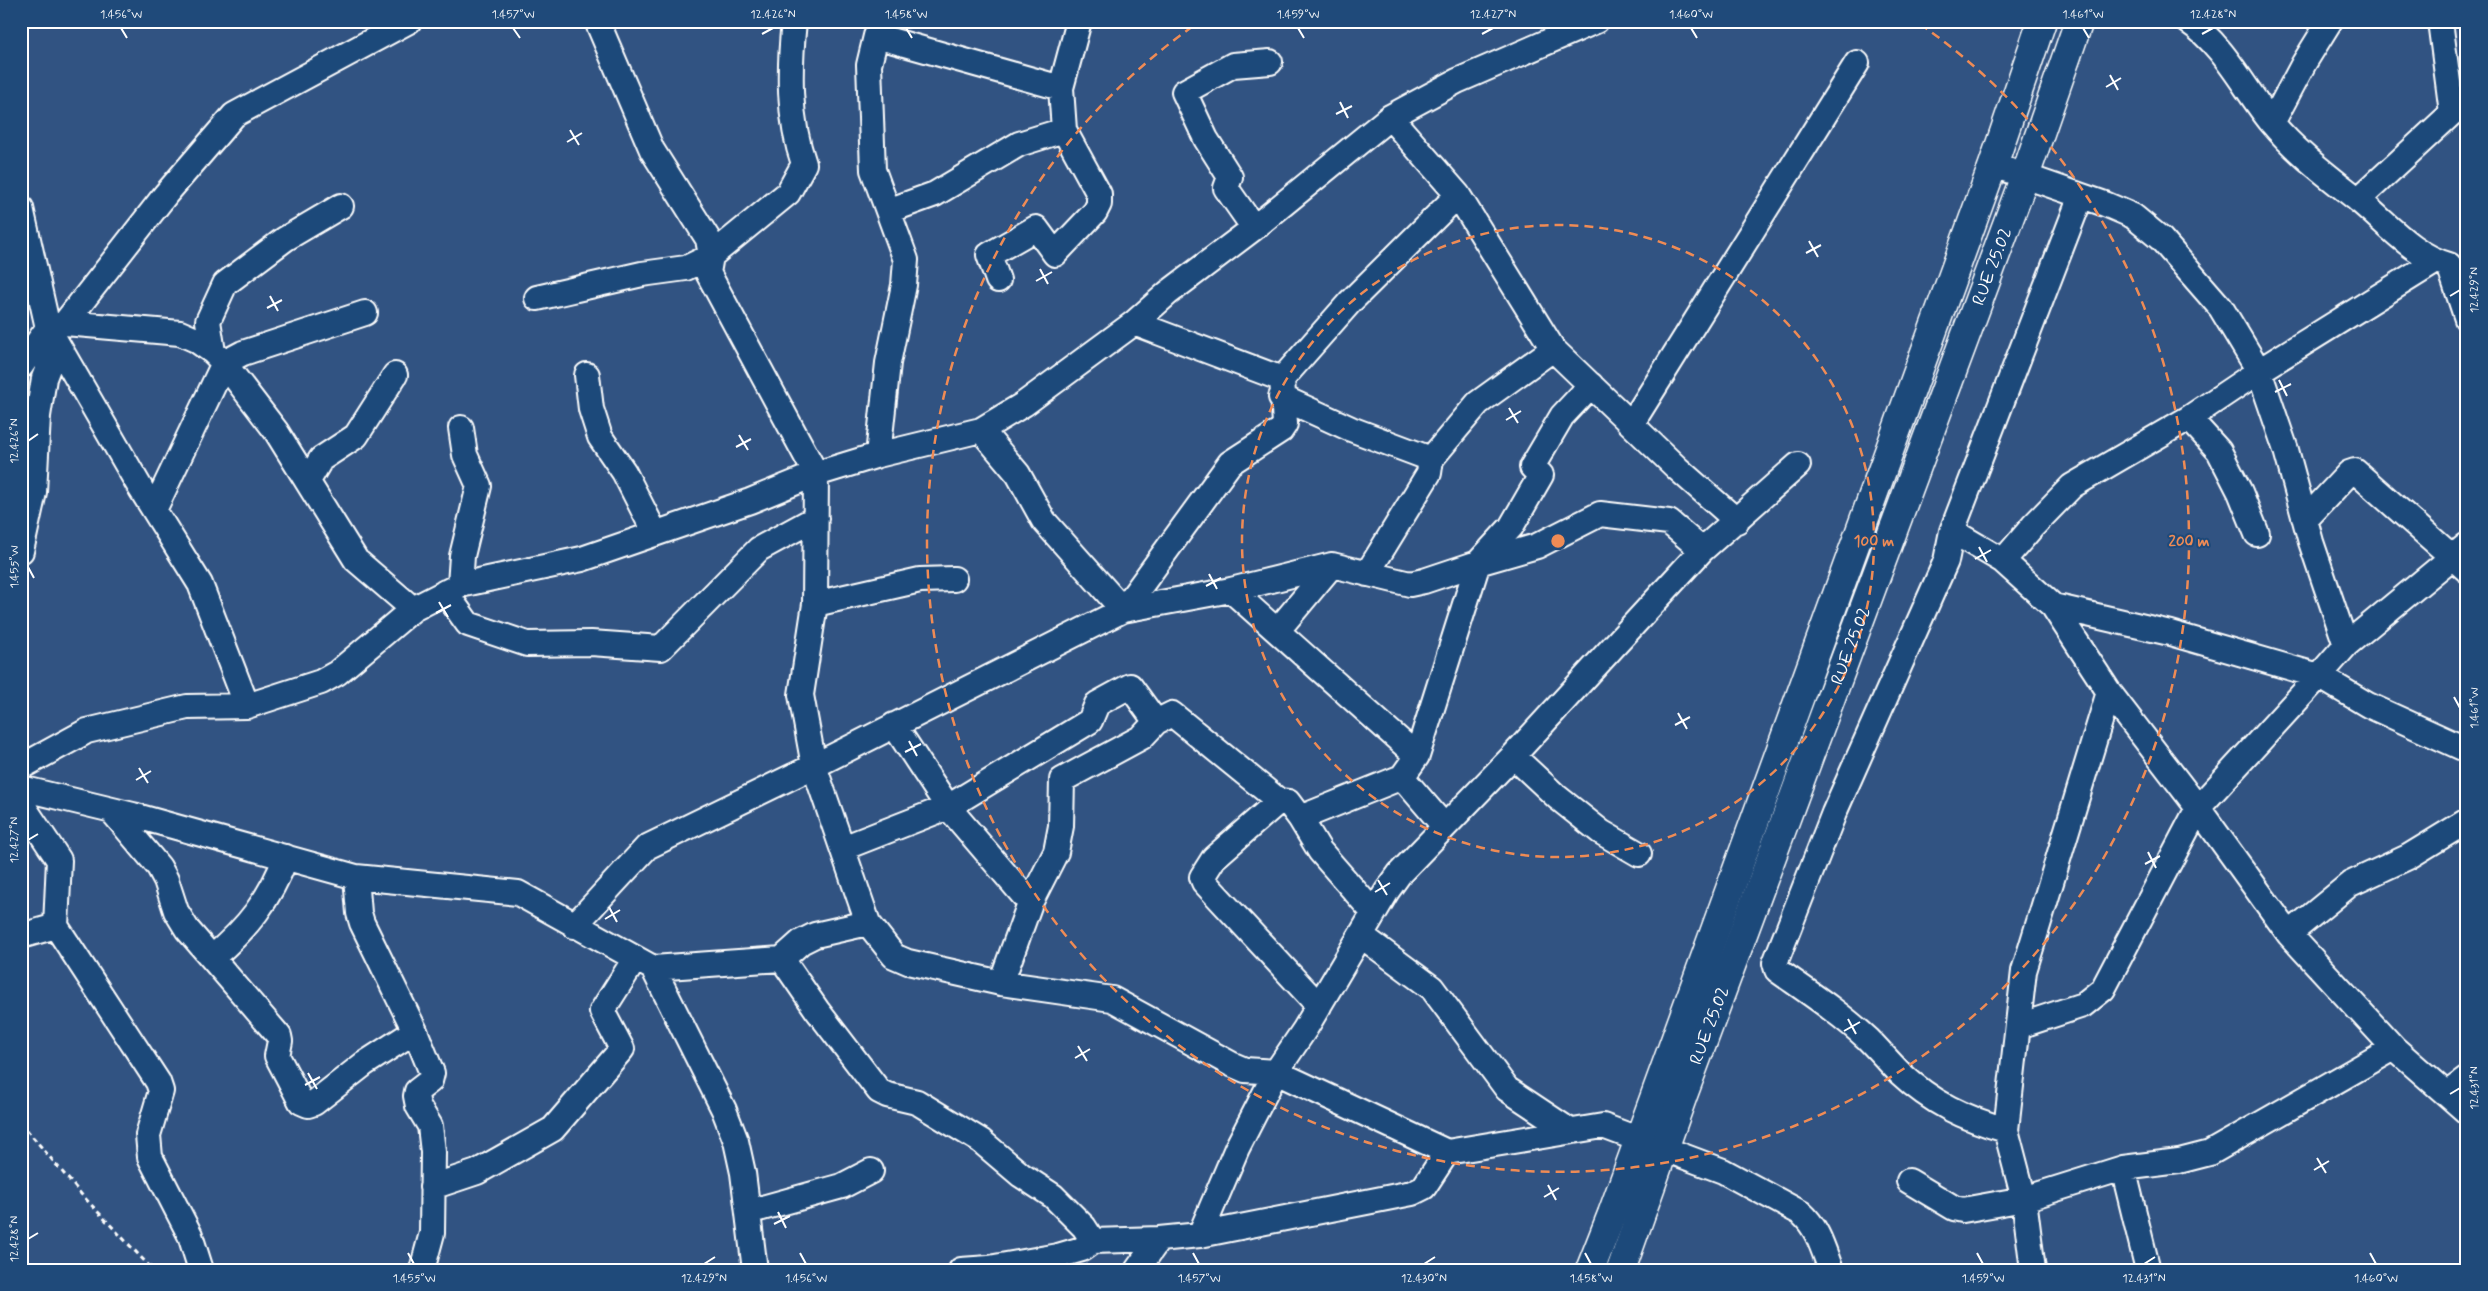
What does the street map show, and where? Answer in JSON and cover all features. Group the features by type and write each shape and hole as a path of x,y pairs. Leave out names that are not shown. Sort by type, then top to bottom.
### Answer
{"main road":[{"path":"1590,1270 1993,165 2042,21"},
{"name":"RUE 25.02","path":"1621,1270 1666,1148 1690,1076 2025,176 2079,21"}],"street":[{"path":"21,366 234,115 409,21"},
{"path":"597,21 652,150 702,227 710,244 711,256 708,273 816,474 815,604 801,695 814,766 868,923 894,956 908,962 1001,983 1112,999 1230,1064 1244,1070 1276,1072 1447,1152 1603,1126 1666,1148 1723,1171 1801,1213 1816,1232 1830,1269"},
{"path":"537,298 642,274 686,268 711,256 788,194 804,164 794,133 791,98 794,21"},
{"path":"998,280 989,256 1036,228 1055,254 1095,212 1099,204 1099,194 1064,130 1061,88 1080,21"},
{"path":"21,767 87,731 188,707 247,706 321,682 337,673 413,609 452,589 582,559 750,501 816,474 980,430 1024,404 1134,323 1168,293 1254,228 1390,117 1457,81 1596,21"},
{"path":"2188,21 2210,38 2292,146 2404,240 2456,267"},
{"path":"2272,122 2304,63 2330,21"},
{"path":"2358,200 2460,108 2440,21"},
{"path":"878,456 888,363 904,285 906,260 873,170 868,78 869,65 879,28 1061,88"},
{"path":"1254,228 1226,188 1230,178 1206,139 1184,92 1233,65 1270,62"},
{"path":"1632,423 1857,64"},
{"path":"1390,117 1458,195 1553,349 1678,469 1737,521"},
{"path":"888,211 935,194 1019,144 1064,130"},
{"path":"1993,165 2132,216 2161,239 2220,308 2259,371 2286,450 2305,520 2346,644"},
{"path":"1123,610 1230,463 1281,430 1285,424 1281,388 1350,302 1458,195"},
{"path":"2006,1130 1971,1120 1928,1095 1900,1073 1869,1040 1841,1016 1777,970 1775,963 1834,813 1946,561 1952,530 2081,196"},
{"path":"154,510 219,358 208,321 225,284 285,239 341,206"},
{"path":"21,208 56,326 60,351 200,584 247,706"},
{"path":"2003,561 2033,526 2072,486 2189,418 2259,371 2456,267"},
{"path":"2456,267 2466,316"},
{"path":"219,358 243,353 365,313"},
{"path":"1134,323 1281,388 1351,429 1431,458"},
{"path":"56,326 180,333 196,340 219,358 276,431 356,560 413,609"},
{"path":"1367,574 1429,473 1431,458 1478,403 1553,349"},
{"path":"22,547 34,492 38,416 44,378 49,365 60,351"},
{"path":"308,481 321,459 356,436 395,375"},
{"path":"587,375 591,409 600,437 624,472 655,534"},
{"path":"1300,818 1402,777 1417,756 1478,563 1511,527 1540,475 1532,467 1562,416 1590,385"},
{"path":"2189,418 2219,451 2240,492 2257,534"},
{"path":"461,428 465,455 479,486 452,589 468,624 527,644 591,643 661,648 759,549 816,518"},
{"path":"980,430 1018,474 1044,521 1123,610"},
{"path":"1200,1235 1236,1148 1276,1072 1319,1006 1400,873 1513,756 1702,550 1798,465"},
{"path":"2019,1026 2083,1006 2103,989 2198,808 2346,644 2462,557 2355,471 2349,473 2305,520"},
{"path":"574,926 647,847 814,766 1123,610 1231,590 1332,565 1410,584 1537,546 1600,514 1669,522 1702,550"},
{"path":"1952,530 2003,561 2053,606 2109,692 2198,808 2289,934 2394,1048 2448,1093 2467,1112"},
{"path":"1277,631 1332,565"},
{"path":"815,604 920,580 954,579"},
{"path":"1231,590 1417,756"},
{"path":"2053,606 2170,633 2319,676 2368,705 2467,750"},
{"path":"843,848 948,807 1090,721 1097,704 1130,686 1156,722"},
{"path":"2032,1270 2024,1199 2006,1130 2024,971 2109,692"},
{"path":"1001,983 1030,903 1056,852 1061,826 1062,780 1142,737 1156,722 1172,714 1279,801 1288,802 1320,851 1374,913"},
{"path":"894,725 948,807 1030,903"},
{"path":"1513,756 1557,797 1601,832 1639,854"},
{"path":"1402,777 1444,826"},
{"path":"21,788 111,810 356,877 518,893 644,964 782,959 801,942 815,935 868,923"},
{"path":"1279,801 1214,858 1202,877 1204,882 1319,1006"},
{"path":"21,803 59,860 56,926 158,1082 161,1091 148,1136 150,1157 190,1235 201,1270"},
{"path":"111,810 159,867 166,880 173,904 187,929 279,1036 277,1056 296,1093 304,1104 314,1103 364,1064 415,1031"},
{"path":"2289,934 2350,884 2408,857 2467,821"},
{"path":"213,957 242,932 255,916 278,879 286,857"},
{"path":"356,877 359,913 362,923 415,1031 432,1073 430,1081 417,1091 416,1096 418,1106 430,1126 432,1233 422,1270"},
{"path":"21,936 56,926"},
{"path":"1362,936 1432,988 1507,1088 1570,1131"},
{"path":"782,959 817,1010 879,1091 887,1095 917,1102 981,1141 1021,1175 1053,1196 1084,1227 1093,1241"},
{"path":"432,1187 477,1172 553,1129 562,1120 598,1074 622,1049 602,1011 644,964"},
{"path":"644,964 724,1110 736,1141 743,1173 755,1270"},
{"path":"1909,1181 1954,1208 1964,1210 2024,1199 2123,1168 2179,1161 2210,1153 2394,1048"},
{"path":"2448,1093 2467,1079"},
{"path":"961,1270 989,1268 1058,1256 1082,1249 1093,1241 1159,1239 1200,1235 1412,1193 1424,1187 1447,1152"},
{"path":"2123,1168 2148,1270"},
{"path":"748,1212 842,1186 871,1170"},
{"path":"1137,1270 1159,1239"}],"path":[{"path":"21,1123 81,1194 153,1270"}]}
